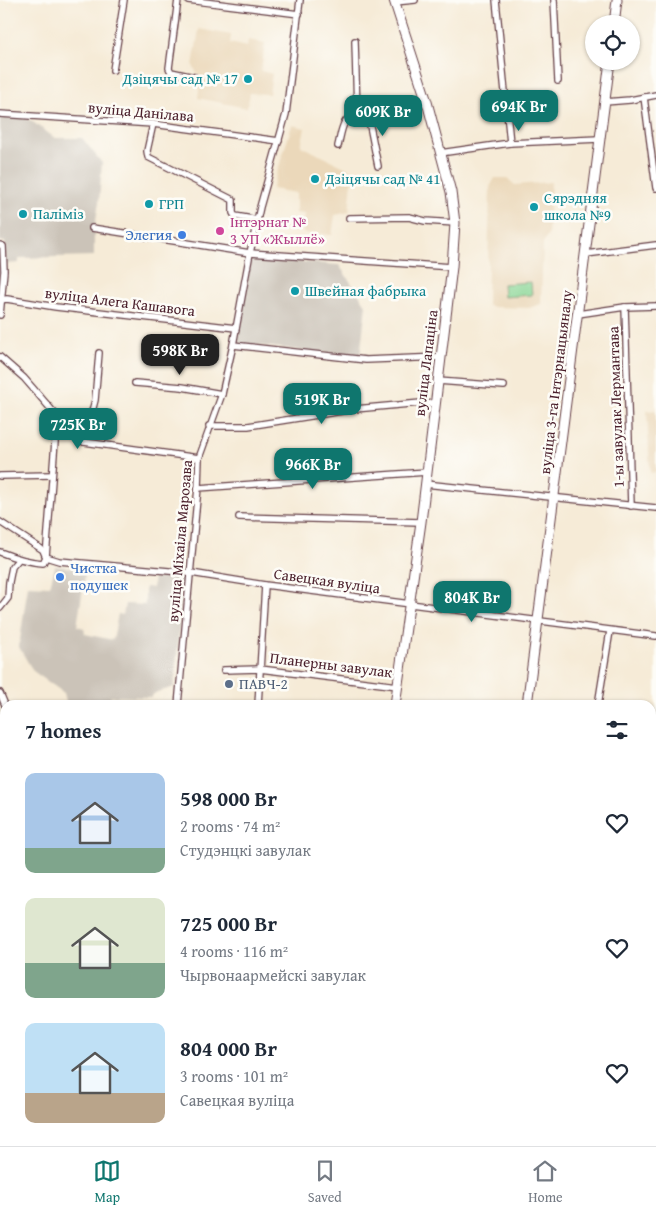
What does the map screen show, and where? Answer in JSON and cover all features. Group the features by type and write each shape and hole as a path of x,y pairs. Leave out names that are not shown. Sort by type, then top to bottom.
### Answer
{"main road":[{"path":"615,15 617,0"},
{"name":"вуліца Лапаціна","path":"395,1 427,102 453,202 454,223 452,267 421,522 396,700"},
{"name":"вуліца 3-га Інтэрнацыяналу","path":"528,700 609,70"}],"street":[{"path":"112,70 124,0"},
{"path":"178,0 169,68 174,74 194,77"},
{"path":"188,0 299,14"},
{"name":"вуліца Міхаіла Марозава","path":"178,700 191,573 199,458 222,394 250,253 286,114 300,0"},
{"path":"395,1 415,0"},
{"path":"496,0 510,143"},
{"path":"554,0 558,81"},
{"path":"355,41 357,112"},
{"path":"605,102 656,95"},
{"path":"644,96 656,188"},
{"path":"338,146 343,123 348,117 357,112 427,102"},
{"path":"367,111 378,166"},
{"name":"вуліца Данілава","path":"0,114 153,124 279,141"},
{"path":"153,124 147,151 148,157 233,200 233,213 235,216 258,220"},
{"path":"440,153 510,143 600,139"},
{"path":"348,218 409,217 425,221 454,223"},
{"path":"92,228 250,253 452,267"},
{"path":"0,245 3,246 0,315"},
{"path":"586,254 656,245"},
{"name":"вуліца Алега Кашавога","path":"1,300 236,328"},
{"path":"578,314 625,307 656,306"},
{"name":"1-ы завулак Лермантава","path":"625,307 631,506"},
{"path":"233,345 366,360 441,357"},
{"path":"84,442 95,400 99,353"},
{"path":"0,357 24,378 57,416 84,442 199,458"},
{"path":"438,381 504,386"},
{"path":"135,383 182,387 222,394"},
{"path":"209,426 248,426 355,409 421,402 435,404"},
{"path":"46,557 57,416"},
{"path":"198,488 427,472"},
{"path":"0,476 52,475"},
{"path":"425,484 656,508"},
{"path":"239,517 421,522"},
{"path":"0,522 43,550 46,557"},
{"name":"Савецкая вуліца","path":"0,552 18,560 31,562 44,563 46,557 59,561 191,573 265,585 538,622 656,636"},
{"path":"0,608 8,598 12,567 18,560"},
{"name":"Планерны завулак","path":"258,700 265,585"},
{"path":"599,700 610,631"},
{"name":"Планерны завулак","path":"224,670 260,669 398,686"}],"shaded area":[{"path":"199,29 231,35 230,43 247,47 248,40 265,43 261,71 272,74 269,94 250,93 247,108 198,98 200,79 193,66"},
{"path":"0,117 27,118 55,138 82,138 102,163 99,202 94,231 94,256 19,258 19,263 6,264 5,242 0,241"},
{"path":"292,125 305,128 301,146 353,171 349,212 335,215 332,235 303,233 304,214 296,213 296,193 272,189"},
{"path":"495,178 507,178 515,185 551,182 548,235 543,243 541,304 529,308 493,307 487,305 490,187"},
{"path":"254,258 339,265 366,305 360,357 237,343 250,261"},
{"path":"656,410 656,472 650,473 647,411"},
{"path":"55,566 86,569 77,626 84,628 85,634 113,640 118,614 123,615 125,604 145,605 145,587 153,588 154,573 184,576 174,687 155,693 151,697 111,696 110,700 66,700 64,693 33,671 19,647 28,585 50,586"}],"green space":[{"path":"531,282 532,295 504,297 503,284"}],"place":[{"name":"Дзіцячы сад № 17","path":"248,79"},
{"name":"Дзіцячы сад № 41","path":"315,179"},
{"name":"ГРП","path":"149,204"},
{"name":"Сярэдняя школа №9","path":"534,207"},
{"name":"Паліміз","path":"23,214"},
{"name":"Інтэрнат № 3 УП «Жыллё»","path":"220,231"},
{"name":"Элегия","path":"182,235"},
{"name":"Швейная фабрыка","path":"295,291"},
{"name":"Чистка подушек","path":"60,577"},
{"name":"ПАВЧ-2","path":"229,684"}]}
